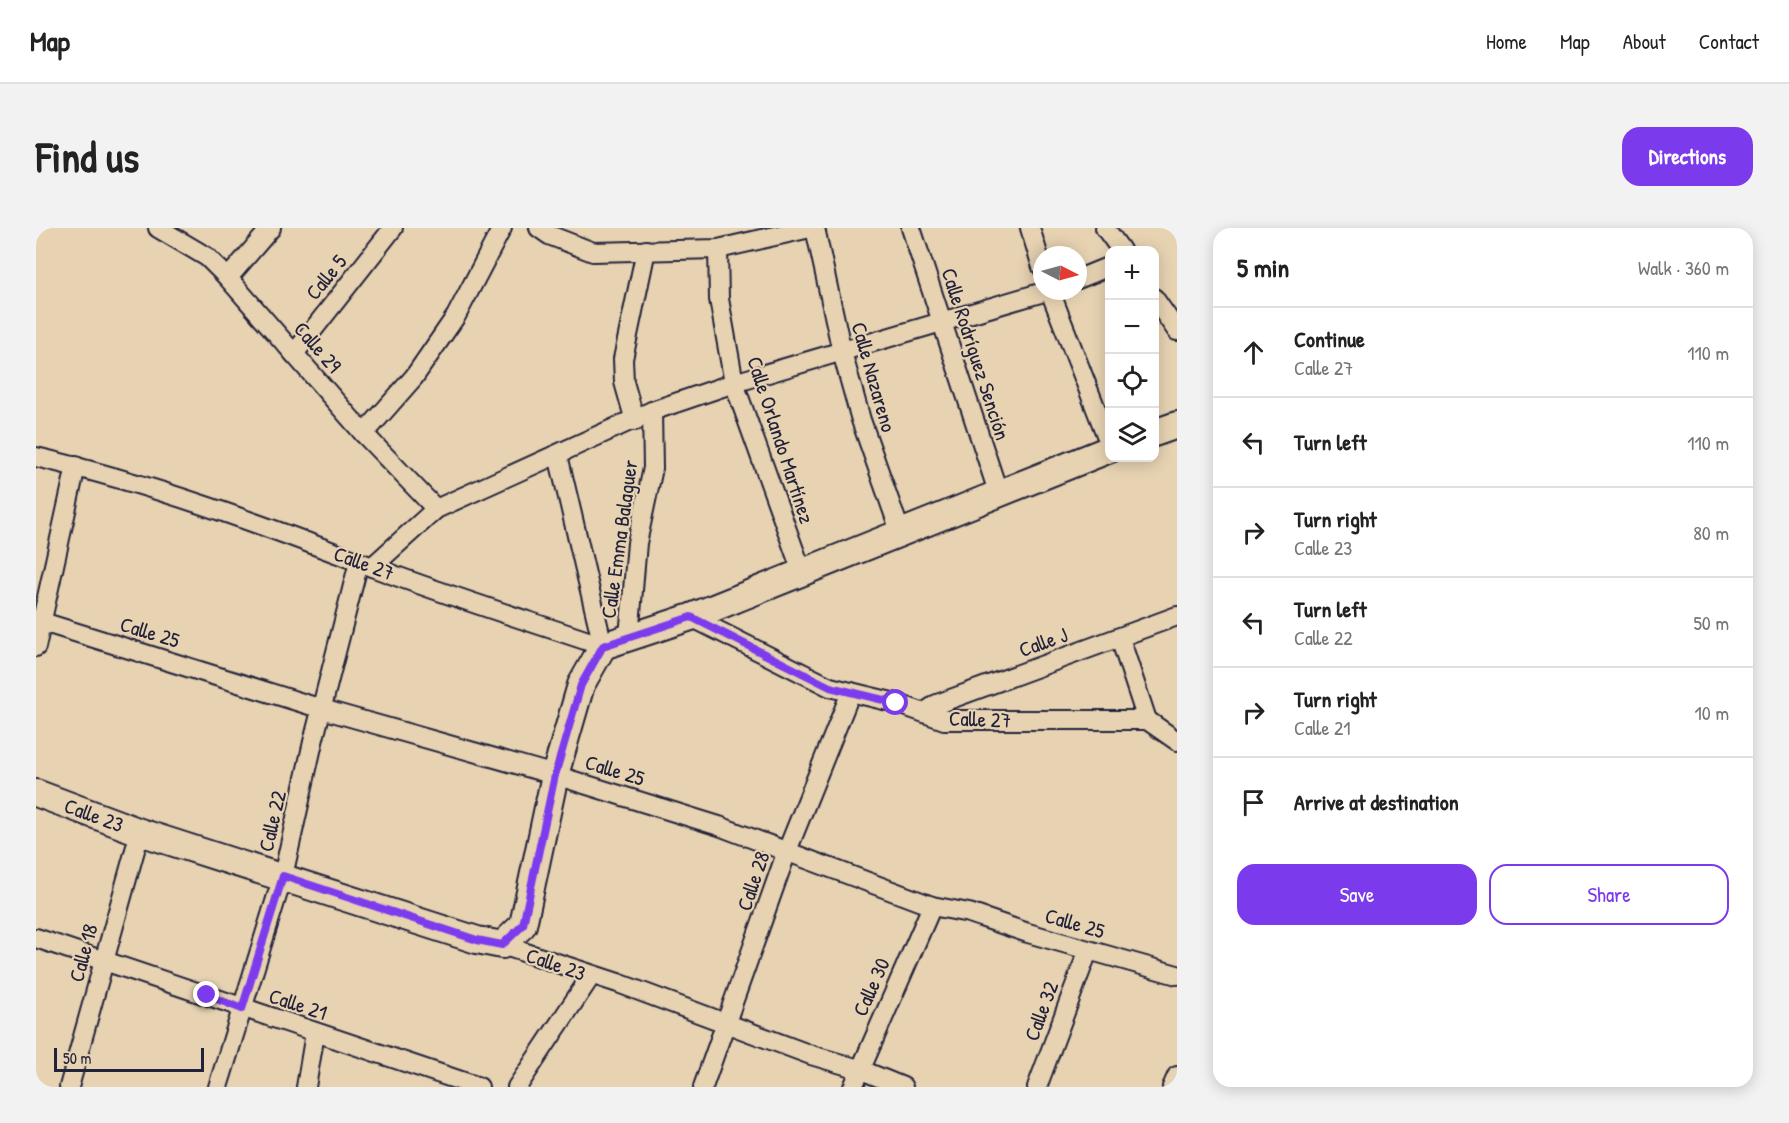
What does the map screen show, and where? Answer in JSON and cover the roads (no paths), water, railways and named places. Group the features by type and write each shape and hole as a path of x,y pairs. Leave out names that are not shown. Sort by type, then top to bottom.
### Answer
{"street":[{"name":"Calle 29","path":"158,228 207,257 228,278 364,434 436,509"},
{"path":"228,278 271,228"},
{"name":"Calle 5","path":"294,354 393,228"},
{"path":"364,434 414,377 456,316 502,228"},
{"path":"548,230 593,252 718,249 810,228"},
{"name":"Calle Nazareno","path":"815,228 842,352 861,420 901,534"},
{"name":"Calle Rodríguez Sención","path":"911,228 999,495"},
{"path":"1030,228 1036,246"},
{"path":"1105,228 1118,246"},
{"name":"Calle Orlando Martínez","path":"718,249 719,299 734,383 802,572"},
{"path":"635,421 624,382 623,359 646,250"},
{"path":"1087,275 1105,268"},
{"path":"366,564 436,509 635,421 652,411 734,383 1033,295"},
{"path":"1052,300 1105,434"},
{"path":"1156,300 1177,331"},
{"name":"Calle Emma Balaguer","path":"629,637 638,543 653,468 652,411"},
{"path":"1159,432 1177,425"},
{"path":"502,945 523,925 555,775 581,685 603,646 691,617 999,495 1105,449"},
{"path":"558,455 603,646"},
{"name":"Calle 27","path":"36,457 162,490 603,646"},
{"path":"36,647 75,466"},
{"name":"Calle 22","path":"218,1087 283,876 322,710 366,564"},
{"name":"Calle J","path":"925,712 937,704 1177,616"},
{"name":"Calle 27","path":"691,617 830,687 925,712 944,720 1147,720"},
{"name":"Calle 25","path":"40,621 322,710 555,775 787,851 932,906 969,913 1088,951 1177,975"},
{"path":"1120,638 1147,720 1177,741"},
{"name":"Calle 28","path":"703,1087 787,851 851,692"},
{"name":"Calle 23","path":"36,794 140,831 618,983 811,1055 859,1069 903,1087"},
{"name":"Calle 18","path":"69,1087 140,831"},
{"name":"Calle 30","path":"853,1087 932,906"},
{"name":"Calle 21","path":"36,938 479,1087"},
{"name":"Calle 32","path":"1037,1087 1088,951"},
{"path":"517,1087 591,976"},
{"path":"306,1087 315,1033"},
{"path":"1172,1087 1177,1076"}]}
